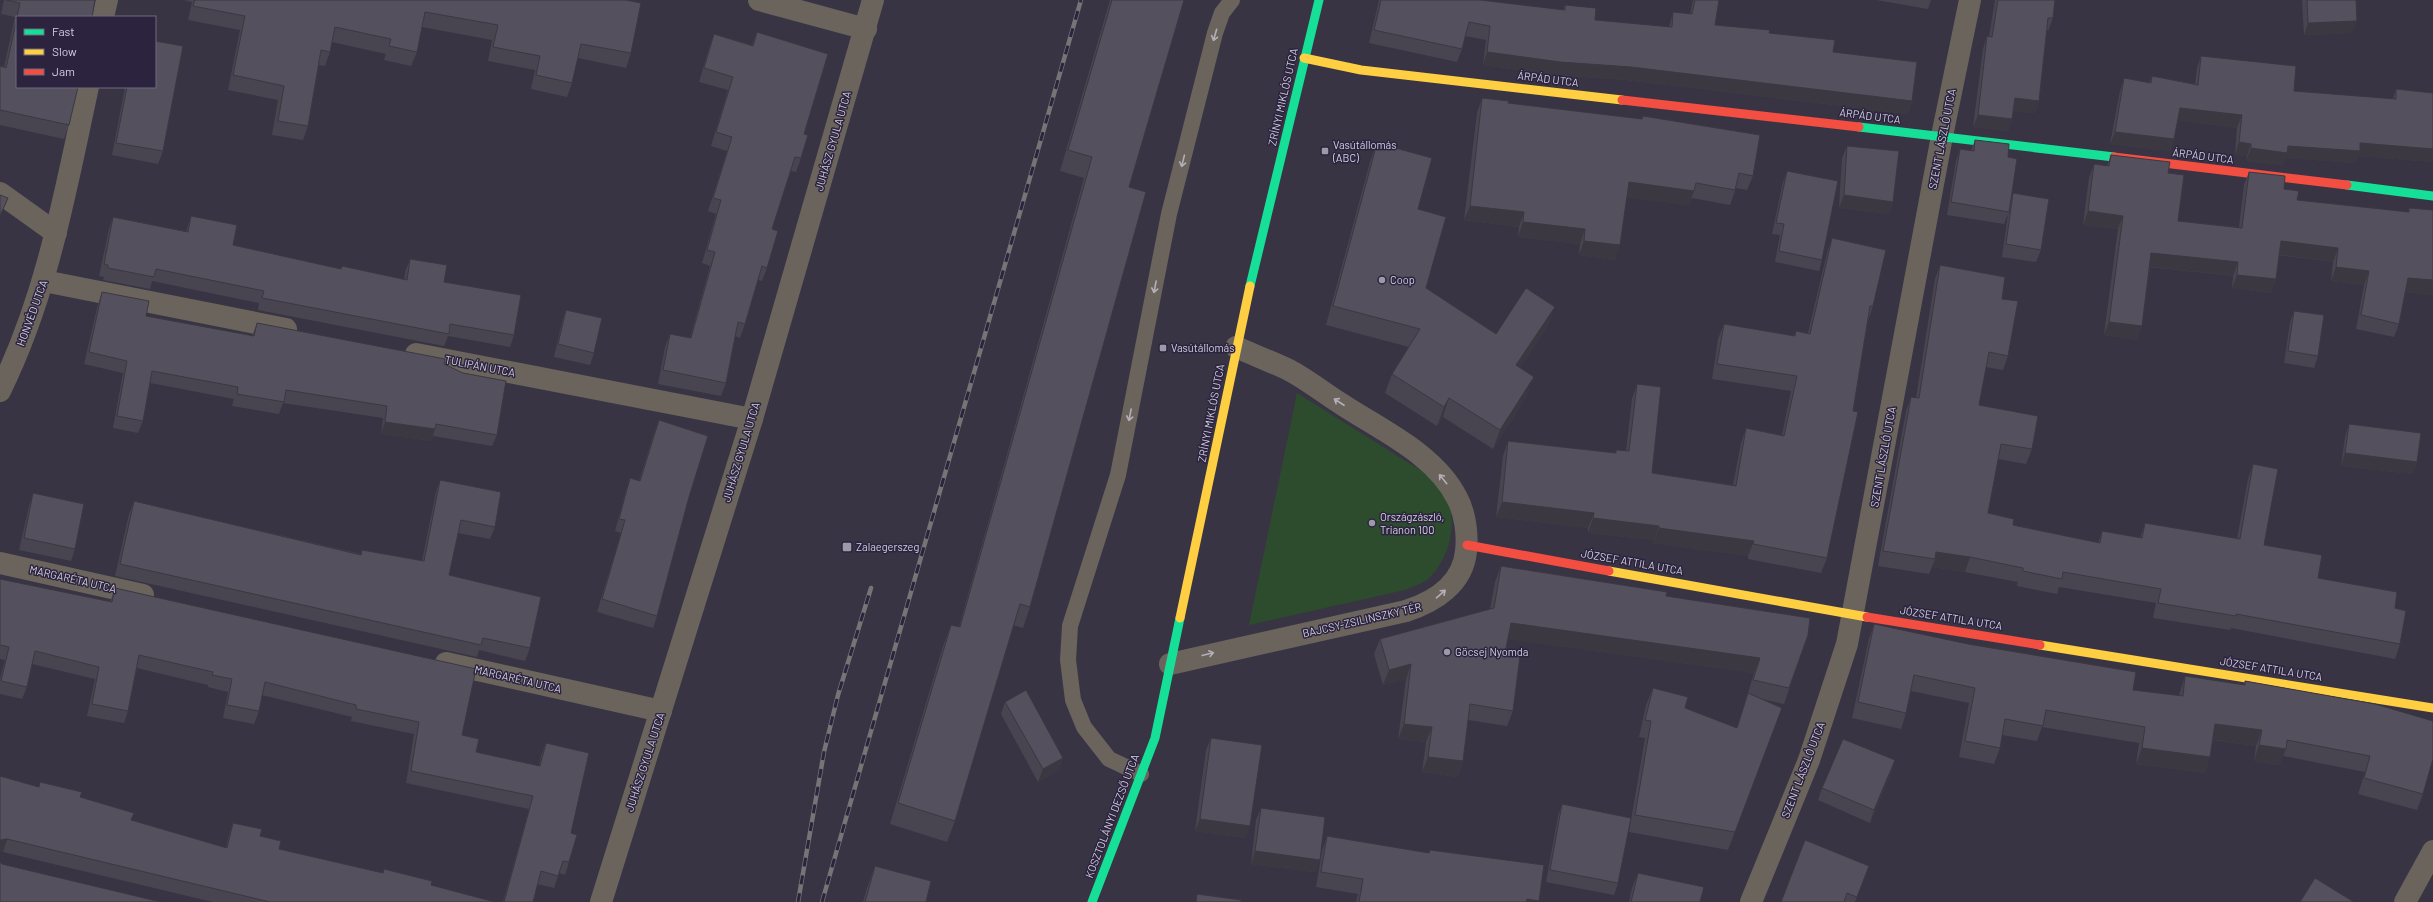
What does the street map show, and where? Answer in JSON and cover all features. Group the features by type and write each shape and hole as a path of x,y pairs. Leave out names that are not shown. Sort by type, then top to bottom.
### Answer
{"street":[{"path":"103,16 107,0"},
{"path":"759,0 866,28"},
{"name":"JUHÁSZ GYULA UTCA","path":"601,902 752,419 873,0"},
{"name":"ZRÍNYI MIKLÓS UTCA","path":"1155,738 1236,347 1319,0"},
{"name":"SZENT LÁSZLÓ UTCA","path":"1751,902 1809,760 1838,676 1854,615 1942,136 1970,0"},
{"name":"ÁRPÁD UTCA","path":"1304,58 1361,70 1942,136 2433,196"},
{"name":"HONVÉD UTCA","path":"0,391 15,359 44,282 88,88"},
{"path":"0,193 56,233"},
{"path":"44,282 308,333"},
{"name":"BAJCSY-ZSILINSZKY TÉR","path":"1170,664 1406,611 1426,605 1440,597 1460,572 1466,559 1466,528 1457,498 1436,470 1417,453 1290,371 1236,347"},
{"name":"TULIPÁN UTCA","path":"394,350 752,419"},
{"name":"JÓZSEF ATTILA UTCA","path":"1467,545 1854,615 2433,708"},
{"name":"MARGARÉTA UTCA","path":"0,563 163,599"},
{"name":"MARGARÉTA UTCA","path":"428,658 661,711"},
{"name":"KOSZTOLÁNYI DEZSŐ UTCA","path":"1092,902 1155,738"},
{"path":"2405,902 2433,851"}],"lane":[{"path":"1141,774 1109,759 1084,727 1073,700 1068,660 1070,626 1118,475 1169,214 1215,33 1222,13 1232,0"}],"green space":[{"path":"1297,393 1433,478 1445,493 1450,508 1452,519 1449,542 1441,563 1435,572 1422,583 1405,590 1249,625"}],"building":[{"path":"6,0 95,0 92,16 17,16 20,3"},
{"path":"195,0 626,0 641,3 631,53 581,44 572,83 536,75 540,56 493,47 498,25 425,12 417,52 389,46 391,39 335,27 330,52 321,50 308,126 278,121 284,86 233,75 245,16 193,6"},
{"path":"1112,0 1184,0 1129,187 1146,192 1030,607 1020,604 955,821 898,803 951,625 960,627 1092,157 1068,150"},
{"path":"1381,0 1480,0 1565,10 1565,5 1596,8 1595,20 1672,27 1673,12 1692,14 1695,0 1719,0 1715,25 1770,30 1769,33 1835,40 1833,52 1917,62 1912,101 1631,67 1560,62 1487,52 1490,26 1469,22 1462,49 1374,30"},
{"path":"1998,0 2055,0 2053,18 2048,18 2039,101 2015,98 2012,119 1978,115 1987,36 1992,37"},
{"path":"2307,0 2356,0 2357,21 2308,23"},
{"path":"16,23 16,88 78,88 69,125 0,110 0,66 6,68"},
{"path":"757,32 828,54 804,134 808,135 801,158 795,157 772,229 778,231 767,268 762,266 745,324 738,322 726,383 663,370 670,334 691,338 715,252 707,250 721,200 713,198 732,137 716,132 733,77 704,68 714,34 753,46"},
{"path":"156,41 183,46 163,151 116,143 127,88 156,88"},
{"path":"2201,56 2296,66 2294,91 2396,99 2396,89 2433,93 2433,149 2360,143 2360,151 2288,146 2287,153 2251,148 2251,144 2239,142 2242,115 2180,108 2174,139 2115,132 2124,78 2151,83 2152,76 2198,85"},
{"path":"1482,98 1509,101 1508,103 1642,119 1643,116 1760,135 1753,176 1739,173 1735,190 1696,183 1694,191 1629,182 1620,245 1584,241 1585,229 1523,222 1524,212 1470,206"},
{"path":"1975,140 2009,144 2008,157 2017,159 2009,212 1951,202 1960,149 1974,151"},
{"path":"1377,143 1432,158 1418,209 1446,217 1426,288 1496,334 1526,288 1555,307 1516,365 1534,377 1500,430 1449,398 1444,407 1392,374 1420,329 1333,306"},
{"path":"1847,146 1899,151 1893,202 1844,195"},
{"path":"2111,155 2170,162 2168,173 2184,175 2178,221 2242,228 2249,172 2285,176 2284,189 2299,191 2297,200 2409,212 2409,208 2433,210 2433,280 2408,278 2399,324 2361,315 2369,271 2336,267 2338,248 2281,241 2276,279 2237,275 2238,262 2151,253 2142,326 2109,322 2123,216 2088,211 2094,164 2109,166"},
{"path":"1787,171 1838,181 1822,260 1779,251 1784,224 1776,223"},
{"path":"2013,193 2049,199 2041,250 2006,244"},
{"path":"0,195 8,198 0,216"},
{"path":"191,216 237,225 233,245 341,269 342,266 407,280 410,259 447,265 444,282 521,295 514,335 450,324 449,334 262,298 264,291 156,269 154,277 108,268 108,265 104,264 113,217 188,232"},
{"path":"1832,238 1886,250 1873,306 1870,306 1853,411 1858,412 1827,558 1753,544 1754,541 1659,528 1659,526 1593,518 1594,513 1502,502 1508,441 1616,453 1616,450 1629,451 1637,384 1661,387 1652,473 1736,486 1746,428 1784,436 1797,376 1717,364 1724,324 1795,336 1796,331 1810,334"},
{"path":"1940,265 2005,277 2002,299 2018,301 2008,356 1989,352 1979,405 2038,416 2032,449 2001,444 1988,513 2014,519 2013,525 2100,543 2102,531 2142,538 2145,523 2240,539 2253,464 2278,469 2264,545 2322,555 2318,578 2397,592 2395,608 2406,611 2400,644 2236,614 2236,616 2158,603 2161,589 2063,572 2062,579 2023,571 2023,568 1970,557 1936,552 1935,559 1883,551 1911,397 1919,398"},
{"path":"102,292 149,301 146,316 254,336 257,323 445,359 444,364 463,373 506,381 497,435 436,424 435,429 385,422 387,406 286,390 284,402 237,394 238,387 152,371 143,421 117,416 127,361 89,352"},
{"path":"566,310 602,318 594,353 558,344"},
{"path":"2294,311 2324,315 2318,356 2288,351"},
{"path":"659,420 708,436 689,497 657,616 602,599 625,520 619,519 630,478 640,481"},
{"path":"2349,424 2421,433 2417,462 2345,453"},
{"path":"440,480 501,492 495,527 461,520 449,575 541,597 530,648 483,638 481,645 120,564 134,501 361,555 362,550 424,561"},
{"path":"33,493 84,504 75,549 24,538"},
{"path":"1501,566 1667,592 1666,596 1810,618 1808,635 1789,688 1753,680 1760,658 1511,623 1505,653 1520,656 1513,711 1470,704 1463,761 1428,757 1432,727 1404,724 1411,664 1389,670 1380,639 1494,608"},
{"path":"0,579 112,602 115,588 476,669 462,735 479,739 476,752 540,766 546,743 589,753 571,833 577,835 569,862 563,861 558,876 541,871 533,902 504,902 533,796 411,771 419,722 356,709 356,705 265,682 259,711 227,705 232,679 212,675 213,672 139,655 128,711 92,704 99,667 35,651 27,687 1,681 9,647 0,645"},
{"path":"1874,624 1968,644 2136,672 2133,690 2183,696 2185,676 2245,685 2245,681 2375,704 2433,721 2433,759 2423,794 2364,778 2370,756 2287,740 2286,749 2259,745 2262,730 2215,724 2210,757 2142,748 2145,727 2046,710 2043,726 2005,719 2000,748 1965,741 1975,688 1914,675 1906,713 1858,702"},
{"path":"1653,688 1688,697 1685,708 1737,728 1748,693 1782,708 1735,832 1635,815 1651,721 1645,720"},
{"path":"1026,690 1063,758 1043,769 1005,702"},
{"path":"1211,738 1262,745 1250,826 1200,819"},
{"path":"1843,739 1895,760 1874,810 1822,788"},
{"path":"0,776 39,787 40,782 82,792 80,797 134,813 131,820 227,848 233,823 262,829 260,836 281,841 279,849 383,873 384,869 432,881 431,885 495,902 270,902 7,839 0,840"},
{"path":"1562,804 1631,818 1618,883 1550,870"},
{"path":"1261,808 1325,817 1320,860 1255,851"},
{"path":"1327,836 1429,853 1430,850 1544,865 1539,901 1527,899 1526,902 1359,902 1363,879 1321,872"},
{"path":"1805,840 1869,866 1857,897 1847,893 1844,902 1781,902"},
{"path":"0,862 2,864 161,902 0,902"},
{"path":"875,866 931,881 926,902 865,902"},
{"path":"1638,873 1704,887 1700,902 1631,902"},
{"path":"2315,878 2354,902 2300,902"},
{"path":"1197,894 1241,900 1241,902 1196,902"}],"railway":[{"path":"822,902 1081,0"},
{"path":"798,902 824,752 838,695 871,588"}],"traffic: fast":[{"path":"1250,286 1319,0"},
{"path":"1859,127 2114,157"},
{"path":"2347,185 2433,196"},
{"path":"1092,902 1155,738 1180,618"}],"traffic: slow":[{"path":"1304,58 1361,70 1622,100"},
{"path":"1180,618 1250,286"},
{"path":"1609,571 1867,617"},
{"path":"2040,645 2433,708"}],"traffic: jam":[{"path":"1622,100 1859,127"},
{"path":"2114,157 2347,185"},
{"path":"1467,545 1609,571"},
{"path":"1867,617 2040,645"}],"place":[{"name":"Vasútállomás (ABC)","path":"1325,151"},
{"name":"Coop","path":"1382,280"},
{"name":"Vasútállomás","path":"1163,348"},
{"name":"Országzászló, Trianon 100","path":"1372,523"},
{"name":"Zalaegerszeg","path":"847,547"},
{"name":"Göcsej Nyomda","path":"1447,652"}]}
